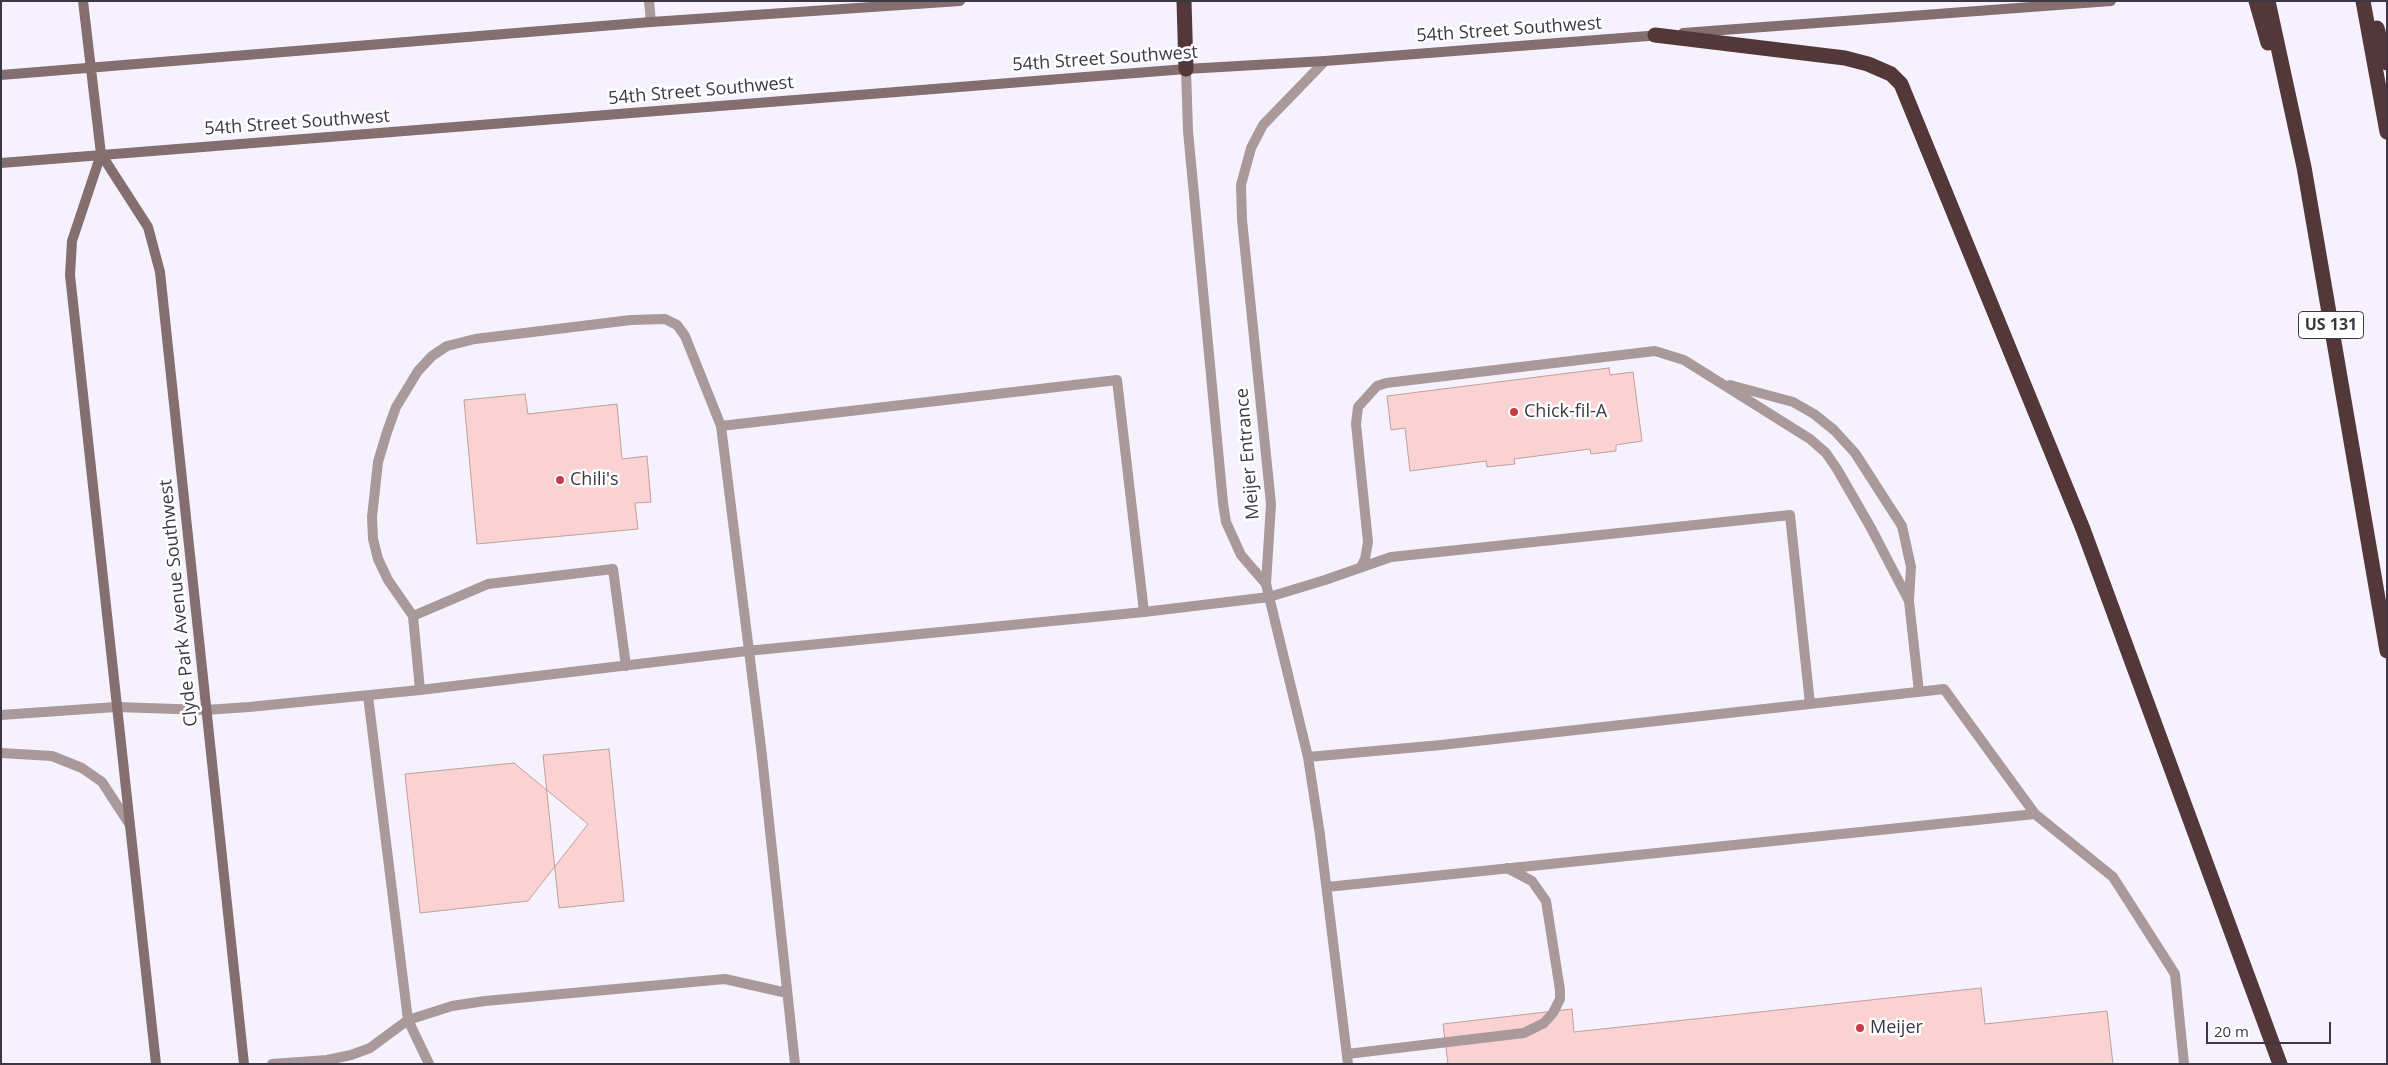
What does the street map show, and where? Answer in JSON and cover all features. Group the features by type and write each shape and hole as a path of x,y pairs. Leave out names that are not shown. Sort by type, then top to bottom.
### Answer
{"highway":[{"path":"1184,1 1186,68"},
{"path":"2256,1 2304,167"},
{"name":"US 131","path":"2268,1 2304,167 2387,650"},
{"path":"2364,1 2387,132"},
{"path":"2369,1 2387,63"},
{"path":"1655,35 1845,58 1868,64 1891,74 1901,84 2083,529 2280,1064"}],"main road":[{"name":"Clyde Park Avenue Southwest","path":"83,1 101,154 72,241 70,275 156,1064"},
{"path":"1,76 91,67 651,22 960,1"},
{"name":"54th Street Southwest","path":"1,163 1186,68 1326,60 2111,1"},
{"name":"Clyde Park Avenue Southwest","path":"101,154 148,227 157,254 244,1064"}],"lane":[{"path":"649,1 651,22"},
{"name":"Meijer Entrance","path":"1266,584 1271,504 1242,220 1241,185 1251,148 1263,126 1326,60"},
{"name":"Meijer Entrance","path":"1186,68 1188,131 1223,503 1226,522 1241,555 1266,584"},
{"path":"420,690 413,616 388,580 378,559 373,539 372,517 378,462 396,407 418,372 432,356 447,346 475,338 631,320 664,319 677,325 684,336 721,426 747,651 761,747 795,1064"},
{"path":"1361,568 1366,559 1368,542 1356,424 1358,407 1377,386 1386,383 1655,351 1684,360 1810,439 1826,453 1871,528 1909,601"},
{"path":"721,426 1117,380 1144,612"},
{"path":"1720,382 1793,402 1814,414 1834,430 1855,453 1902,526 1911,567 1909,601 1919,692"},
{"path":"1,715 116,707 206,710 368,696 747,651 1144,612 1269,596 1391,557 1790,515 1810,704"},
{"path":"413,616 488,584 613,569 626,666"},
{"path":"1266,584 1308,757 1327,887 1348,1059 1524,1033 1544,1023 1560,999 1546,900 1532,882 1506,868"},
{"path":"1308,757 1441,745 1944,689 2035,814 2113,877 2175,974 2184,1064"},
{"path":"368,696 408,1020 429,1064"},
{"path":"1,753 52,756 82,768 102,782 130,825"},
{"path":"1327,887 2035,814"},
{"path":"272,1064 327,1060 351,1055 370,1048 408,1020 452,1006 485,1001 725,979 787,993"}],"building":[{"name":"Chick-fil-A","path":"1609,368 1610,375 1633,372 1642,441 1616,445 1616,451 1591,454 1590,449 1514,459 1515,464 1487,467 1486,461 1410,471 1405,428 1391,430 1387,396"},
{"name":"Chili's","path":"525,394 528,414 617,404 622,459 647,456 651,502 635,503 638,529 477,544 464,400"},
{"path":"609,749 624,901 559,908 543,755"},
{"path":"514,763 588,824 528,901 420,913 405,774"},
{"name":"Meijer","path":"1981,988 1985,1024 2107,1011 2113,1064 1448,1064 1443,1024 1572,1009 1574,1032"}],"place":[{"name":"Chick-fil-A","path":"1514,412"},
{"name":"Chili's","path":"560,480"},
{"name":"Meijer","path":"1860,1028"}]}
